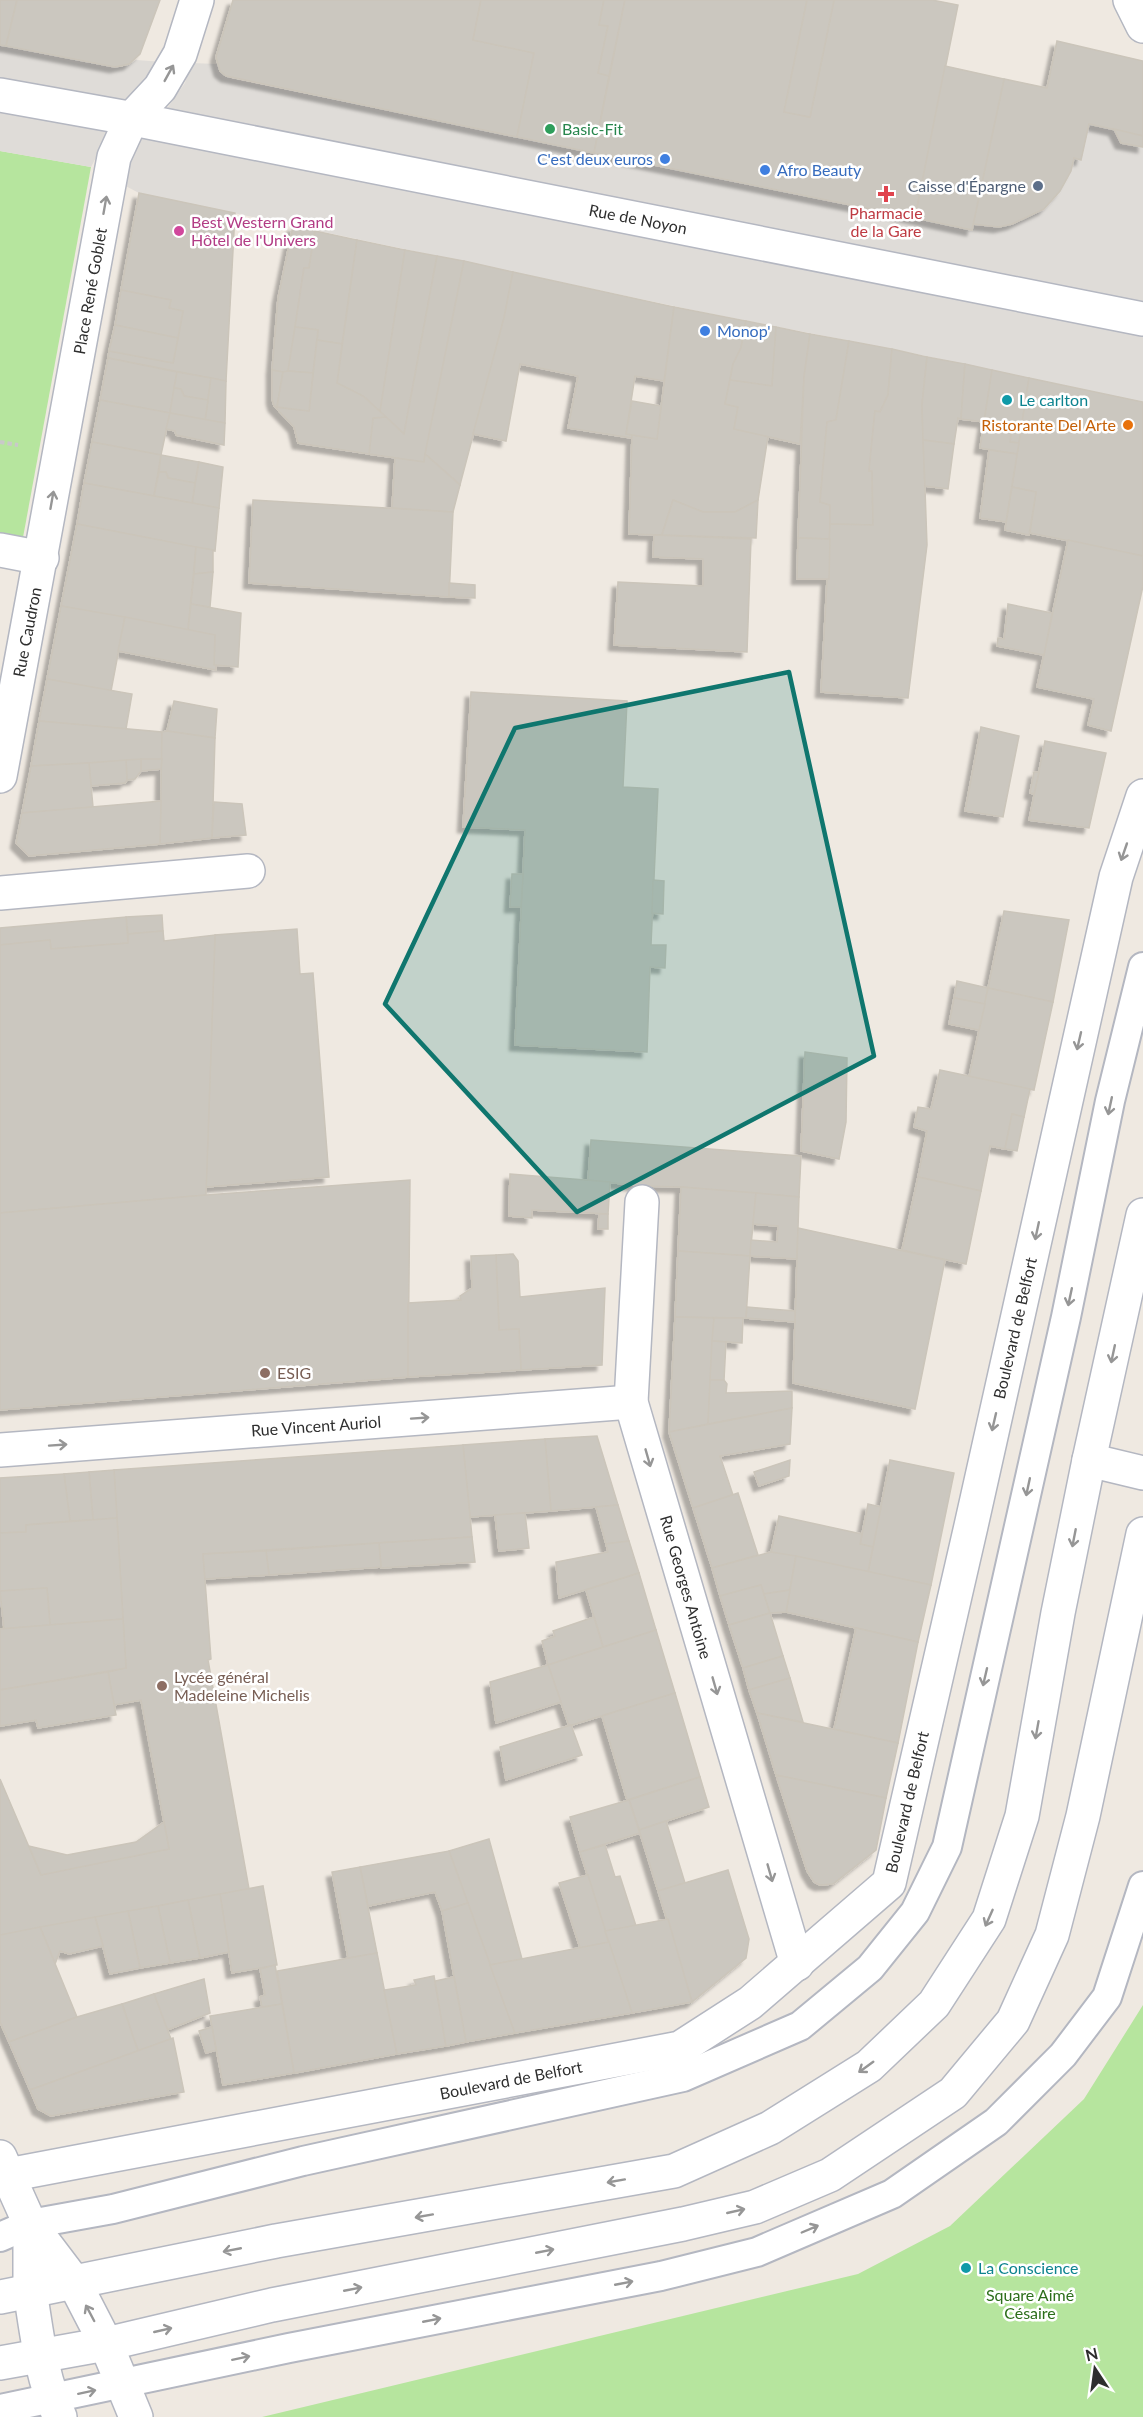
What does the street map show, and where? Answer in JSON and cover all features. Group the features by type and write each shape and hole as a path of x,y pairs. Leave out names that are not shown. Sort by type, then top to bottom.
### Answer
{"street":[{"name":"Place René Goblet","path":"42,558 114,157 132,118 160,88 180,54 197,0"},
{"path":"1130,0 1143,26"},
{"path":"0,95 132,118"},
{"name":"Rue de Noyon","path":"132,118 1143,320"},
{"path":"0,550 42,558"},
{"name":"Rue Caudron","path":"0,776 42,558"},
{"name":"Boulevard de Belfort","path":"3,2169 680,2048 750,2003 889,1883 1116,877 1143,796"},
{"path":"0,893 248,871"},
{"name":"Rue Georges Antoine","path":"642,1202 632,1402 797,1964"},
{"path":"15,2294 276,2241 674,2171 770,2128 869,2066 934,2004 989,1920 1022,1816 1058,1613 1143,1215"},
{"name":"Rue Vincent Auriol","path":"0,1450 632,1402"},
{"path":"1089,1460 1143,1473"},
{"path":"0,2363 106,2344 272,2305 683,2224 755,2207 830,2175 954,2093 1013,2021 1052,1935 1083,1816 1143,1534"},
{"path":"3,2169 30,2224 74,2282 106,2344 136,2417"},
{"path":"30,2224 15,2294 41,2356 56,2408"}],"lane":[{"path":"0,2237 30,2224 113,2209 303,2161 683,2077 800,2026 870,1968 915,1912 947,1847 1066,1317 1110,1101 1143,967"},
{"path":"0,2409 56,2408 122,2384 288,2348 672,2273 757,2252 892,2194 996,2122 1062,2055 1107,1998 1143,1886"}],"highlighted area":[{"path":"789,672 874,1056 577,1212 385,1004 515,728"}],"green space":[{"path":"0,151 91,167 22,543 0,538"},
{"name":"Square Aimé Césaire","path":"1143,2005 1143,2417 262,2417 858,2274 950,2226 1084,2099"}],"shaded area":[{"path":"0,45 115,67 123,67 136,60 164,62 105,140 91,167 0,151"},
{"path":"191,63 217,64 226,76 233,79 972,229 973,224 999,227 1012,224 1044,209 1060,191 1071,171 1074,158 1081,160 1089,124 1143,136 1143,402 139,193 118,182 136,136 157,123 185,83"}],"building":[{"path":"0,0 17,0 6,46 0,45"},
{"path":"17,0 160,0 140,54 129,64 115,67 6,46"},
{"path":"233,0 481,0 473,40 534,53 517,137 226,76 220,71 216,57"},
{"path":"481,0 604,0 599,25 608,26 598,73 609,76 594,153 517,137 534,53 473,40"},
{"path":"604,0 625,0 609,76 598,73 608,26 599,25"},
{"path":"625,0 807,0 784,112 810,117 834,0 932,0 958,5 915,218 594,153"},
{"path":"807,0 834,0 810,117 784,112"},
{"path":"1057,41 1143,61 1143,136 1089,124 1081,160 1074,158 1071,171 1060,191 1044,209 1012,224 999,227 973,224 1004,79 1047,88"},
{"path":"945,66 1004,79 972,230 915,218"},
{"path":"1114,129 1143,136 1143,147 1121,143"},
{"path":"139,193 235,213 226,381 108,358 109,351 173,363 183,311 169,308 171,300 121,290"},
{"path":"293,226 315,231 309,268 304,268 288,373 272,370 278,298"},
{"path":"315,231 357,240 342,344 317,340 318,330 295,327 304,268 309,268"},
{"path":"357,240 405,250 380,412 363,396 337,383"},
{"path":"405,250 437,256 404,434 380,412"},
{"path":"437,256 464,261 424,462 369,454 373,418 386,417 404,434"},
{"path":"464,261 513,272 504,318 460,485 425,454"},
{"path":"513,272 674,307 664,381 635,376 626,434 632,435 632,438 568,428 578,376 520,364 506,441 473,434 504,318"},
{"path":"121,290 171,300 169,308 183,311 178,338 115,325"},
{"path":"674,307 746,321 741,348 733,364 725,404 738,407 734,429 768,436 758,500 735,512 703,512 673,500 662,535 629,534 632,435 657,439"},
{"path":"746,321 776,327 772,386 730,380 733,364 741,348"},
{"path":"115,325 178,338 173,363 109,351"},
{"path":"295,327 318,330 313,373 288,371"},
{"path":"776,327 810,334 804,377 800,444 734,429 738,407 725,404 730,380 772,386"},
{"path":"810,334 849,341 836,420 827,422 820,502 830,505 830,539 798,538 804,377"},
{"path":"317,340 342,344 337,383 363,396 386,417 373,418 369,454 298,443 294,427 275,407 309,411"},
{"path":"849,341 892,349 888,395 880,412 875,411 869,471 872,471 873,525 830,524 830,505 820,502 827,422 836,420"},
{"path":"892,349 927,357 922,405 927,545 908,698 821,692 830,524 873,525 872,471 869,471 875,411 880,412 888,395"},
{"path":"927,357 965,364 961,419 958,418 954,444 923,440 922,405"},
{"path":"108,358 177,372 170,413 100,400"},
{"path":"965,364 992,370 984,422 961,419"},
{"path":"272,370 283,372 277,407 274,406 272,399"},
{"name":"Le carlton","path":"992,370 1029,378 1019,443 1010,442 1011,433 1006,432 1008,426 984,422"},
{"path":"177,372 211,378 208,400 184,396 181,389 174,388"},
{"path":"283,372 313,373 309,411 277,407"},
{"path":"211,378 226,381 225,423 205,420"},
{"path":"1029,378 1143,402 1143,556 1030,533 1036,492 1012,487"},
{"path":"174,388 181,389 184,396 208,400 205,420 170,413"},
{"path":"100,400 170,413 161,455 92,442"},
{"path":"632,401 661,406 657,439 626,434"},
{"path":"170,413 225,423 224,445 176,435 175,431 166,429"},
{"path":"984,422 1008,426 1006,432 1011,433 1010,442 1019,443 1017,454 980,448"},
{"path":"923,440 954,444 948,489 925,486"},
{"path":"92,442 161,455 154,496 84,483"},
{"path":"989,450 1017,454 1006,522 980,518"},
{"path":"425,454 460,485 453,512 392,508 395,458 424,462"},
{"path":"161,455 199,462 195,483 168,478 166,472 159,472"},
{"path":"199,462 223,467 219,508 192,503"},
{"path":"159,472 166,472 168,478 195,483 192,503 154,496"},
{"path":"84,483 219,508 215,551 77,524"},
{"path":"1012,487 1036,492 1029,535 1005,530"},
{"path":"253,500 453,512 449,597 249,583"},
{"path":"673,500 703,512 735,512 758,500 756,538 662,535"},
{"path":"77,524 196,547 188,630 61,606"},
{"path":"654,535 751,539 747,652 614,645 618,582 703,586 703,559 653,557"},
{"path":"798,538 830,539 829,579 797,579"},
{"path":"1068,540 1143,556 1143,586 1111,731 1088,725 1094,699 1037,687"},
{"path":"196,547 213,550 213,572 194,574"},
{"path":"213,572 210,607 191,604 194,574"},
{"path":"449,583 475,585 475,598 449,597"},
{"path":"191,604 241,613 238,667 214,665 215,635 188,630"},
{"path":"1008,604 1052,613 1044,655 997,646 998,638 1004,639"},
{"path":"61,606 125,617 111,691 47,679"},
{"path":"125,617 215,635 214,665 216,665 216,670 118,651"},
{"path":"47,679 132,694 126,729 39,721"},
{"path":"471,692 627,701 623,787 658,789 651,945 666,945 665,968 650,967 647,1052 515,1045 525,830 463,827"},
{"path":"174,701 217,709 215,738 167,731"},
{"path":"39,721 162,732 162,759 31,766"},
{"path":"981,727 1019,736 1003,817 965,811"},
{"path":"162,732 215,738 212,838 160,844"},
{"path":"1045,741 1106,753 1089,828 1029,820"},
{"path":"141,759 162,759 161,769 141,771"},
{"path":"141,759 141,771 135,779 127,780 126,760"},
{"path":"126,760 127,780 125,783 91,786 89,763"},
{"path":"89,763 93,807 22,813 31,766"},
{"path":"1034,772 1039,772 1034,794 1030,793"},
{"path":"161,801 160,844 29,856 16,843 22,813"},
{"path":"214,802 242,804 246,835 212,838"},
{"path":"512,874 523,874 521,907 510,907"},
{"path":"653,880 664,881 663,914 652,913"},
{"path":"1004,911 1069,920 1053,1002 988,988"},
{"path":"162,915 163,931 128,934 126,917"},
{"path":"126,917 128,943 51,949 50,940 0,945 0,928"},
{"path":"297,929 300,974 313,973 329,1177 206,1187 215,935"},
{"path":"163,931 164,941 215,935 206,1195 0,1213 0,945 50,940 51,949 128,943 128,934"},
{"path":"957,981 988,988 985,1004 954,998"},
{"path":"988,988 1053,1002 1034,1090 969,1077"},
{"path":"954,998 985,1004 979,1030 949,1024"},
{"path":"805,1052 847,1058 846,1122 839,1159 801,1151"},
{"path":"940,1070 1030,1089 1024,1117 1012,1114 1005,1149 990,1146 981,1191 918,1177 927,1131 914,1127 918,1107 931,1109"},
{"path":"1012,1114 1024,1117 1017,1151 1005,1149"},
{"path":"591,1140 801,1156 799,1197 588,1180"},
{"path":"510,1174 610,1182 608,1214 532,1210 532,1218 509,1216"},
{"path":"918,1177 981,1191 966,1264 902,1250"},
{"path":"410,1180 408,1377 0,1410 0,1213"},
{"path":"681,1187 756,1193 750,1256 678,1251"},
{"path":"756,1193 799,1197 797,1259 750,1256 751,1240 777,1242 778,1226 753,1224"},
{"path":"599,1214 608,1214 608,1229 598,1229"},
{"path":"798,1228 945,1260 915,1409 793,1383"},
{"path":"678,1251 750,1256 746,1318 675,1317"},
{"path":"513,1254 518,1261 520,1297 605,1288 602,1365 521,1370 519,1329 499,1330 496,1255"},
{"path":"496,1255 499,1330 519,1329 521,1370 408,1377 408,1303 461,1300 460,1296 472,1288 471,1256"},
{"path":"747,1307 795,1311 795,1322 746,1318"},
{"path":"675,1317 714,1318 708,1424 669,1432"},
{"path":"714,1318 743,1318 742,1343 712,1341"},
{"path":"712,1341 726,1342 724,1380 710,1380"},
{"path":"710,1380 724,1380 727,1384 726,1393 792,1391 792,1408 708,1424"},
{"path":"792,1408 790,1444 720,1456 733,1495 693,1508 669,1432"},
{"path":"597,1436 618,1505 551,1511 545,1439"},
{"path":"545,1439 551,1511 470,1517 463,1445"},
{"name":"Lycée général Madeleine Michelis","path":"463,1445 472,1537 203,1554 211,1659 208,1660 249,1889 0,1935 0,1779 41,1875 169,1849 141,1700 114,1705 108,1672 126,1668 114,1470"},
{"path":"790,1460 789,1476 759,1486 754,1472"},
{"path":"890,1460 954,1473 931,1585 868,1572"},
{"path":"114,1470 117,1518 93,1520 89,1472"},
{"path":"89,1472 93,1520 70,1521 64,1474"},
{"path":"64,1474 70,1521 26,1525 26,1532 0,1533 0,1478"},
{"path":"738,1493 758,1555 712,1568 693,1508"},
{"path":"868,1504 881,1507 873,1547 860,1544"},
{"path":"618,1505 629,1541 606,1544 596,1507"},
{"path":"525,1513 529,1548 499,1551 495,1515"},
{"path":"779,1516 862,1534 860,1544 873,1547 868,1572 771,1552"},
{"path":"117,1518 123,1619 50,1625 47,1588 0,1591 0,1533 26,1532 26,1525"},
{"path":"472,1537 475,1562 381,1568 379,1543"},
{"path":"629,1541 639,1573 559,1598 556,1562 608,1552 606,1544"},
{"path":"379,1543 381,1567 269,1575 266,1551"},
{"path":"266,1551 269,1575 205,1579 203,1554"},
{"path":"771,1552 796,1556 790,1590 764,1594 761,1585 720,1596 712,1568"},
{"path":"796,1556 931,1585 918,1642 786,1612"},
{"path":"639,1573 656,1630 603,1647 586,1590"},
{"path":"761,1585 770,1613 729,1625 720,1596"},
{"path":"47,1588 50,1625 4,1629 0,1591"},
{"path":"790,1590 786,1612 770,1613 764,1594"},
{"path":"770,1613 783,1656 743,1668 729,1625"},
{"path":"594,1617 603,1647 548,1665 542,1641 555,1636 553,1631"},
{"path":"123,1619 126,1668 0,1690 0,1629"},
{"path":"856,1628 918,1642 898,1743 834,1729"},
{"path":"656,1630 675,1693 569,1726 548,1665"},
{"path":"783,1656 790,1678 749,1690 743,1668"},
{"path":"548,1665 561,1702 496,1723 490,1682"},
{"path":"108,1672 116,1715 38,1728 36,1720 0,1726 0,1690"},
{"path":"790,1678 803,1722 757,1713 749,1690"},
{"path":"675,1693 700,1777 627,1800 602,1716"},
{"path":"757,1713 898,1743 886,1798 776,1775"},
{"path":"571,1725 582,1755 506,1780 500,1747"},
{"path":"776,1775 886,1798 876,1850 833,1884 820,1885 814,1882 807,1871"},
{"path":"700,1777 709,1807 639,1830 629,1800"},
{"path":"629,1800 640,1833 580,1852 570,1817"},
{"path":"666,1821 685,1883 658,1891 639,1830"},
{"path":"164,1822 169,1849 41,1875 29,1846 67,1855 136,1842"},
{"path":"489,1839 522,1959 490,1965 449,1851"},
{"path":"605,1845 615,1877 620,1876 636,1926 605,1931 580,1852"},
{"path":"449,1851 468,1903 442,1911 435,1892 368,1906 360,1867"},
{"path":"360,1867 377,1953 348,1958 332,1872"},
{"path":"728,1870 749,1939 746,1958 692,2002 658,1891"},
{"path":"588,1875 609,1942 580,1948 559,1883"},
{"path":"263,1886 277,1965 232,1973 220,1894"},
{"path":"220,1894 229,1952 200,1958 188,1900"},
{"path":"188,1900 200,1958 170,1963 158,1906"},
{"path":"468,1903 515,2033 466,2042 442,1911"},
{"path":"158,1906 170,1963 140,1968 128,1911"},
{"path":"128,1911 140,1968 110,1974 95,1917"},
{"path":"95,1917 103,1946 69,1954 60,1951 55,1964 40,1927"},
{"path":"668,1919 692,2002 632,2013 605,1931"},
{"path":"40,1927 77,2017 9,2042 0,2022 0,1935"},
{"path":"609,1942 632,2013 515,2033 490,1965"},
{"path":"377,1953 397,2054 294,2073 277,1971"},
{"path":"275,1965 282,2004 262,2007 260,1997 265,1995 260,1969"},
{"path":"434,1976 446,2046 397,2054 384,1990 416,1985 414,1980"},
{"path":"454,1977 466,2042 446,2046 435,1981"},
{"path":"204,1979 210,2013 167,2030 154,1994"},
{"path":"154,1994 171,2039 138,2051 122,2004"},
{"path":"122,2004 138,2051 30,2090 9,2042 77,2017"},
{"path":"282,2004 294,2073 223,2085 210,2016"},
{"path":"212,2027 216,2050 206,2053 199,2031"},
{"path":"173,2038 184,2092 51,2116 38,2109 30,2090"}],"place":[{"name":"Basic-Fit","path":"550,129"},
{"name":"C'est deux euros","path":"665,159"},
{"name":"Afro Beauty","path":"765,170"},
{"name":"Caisse d'Épargne","path":"1038,186"},
{"name":"Pharmacie de la Gare","path":"886,194"},
{"name":"Best Western Grand Hôtel de l'Univers","path":"179,231"},
{"name":"Monop'","path":"705,331"},
{"name":"Le carlton","path":"1007,400"},
{"name":"Ristorante Del Arte","path":"1128,425"},
{"name":"ESIG","path":"265,1373"},
{"name":"Lycée général Madeleine Michelis","path":"162,1686"},
{"name":"La Conscience","path":"966,2268"}]}
